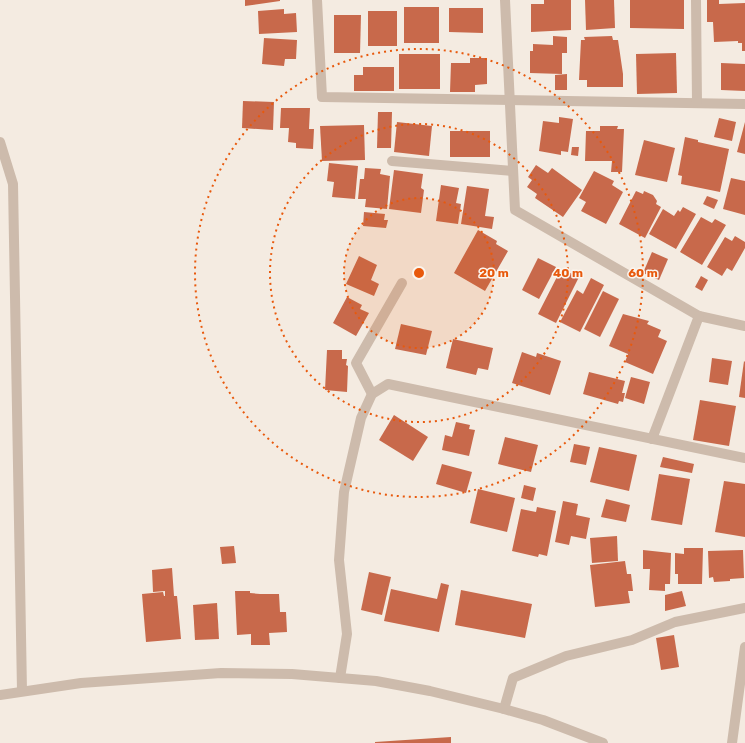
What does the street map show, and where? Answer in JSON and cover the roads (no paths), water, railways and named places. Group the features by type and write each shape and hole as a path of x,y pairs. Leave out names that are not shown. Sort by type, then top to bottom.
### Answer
{"street":[{"path":"316,0 322,98 745,104"},
{"path":"505,0 515,210 699,316 745,326"},
{"path":"696,0 696,103"},
{"path":"1,146 13,184 22,691"},
{"path":"392,160 513,171"},
{"path":"372,394 356,363 402,283"},
{"path":"652,439 699,316"},
{"path":"340,678 347,634 338,560 344,492 361,418 372,394 388,384 745,458"},
{"path":"504,709 513,678 566,656 632,640 675,622 745,608"},
{"path":"732,743 745,647"},
{"path":"0,695 81,683 221,673 292,674 376,681 430,691 544,720 603,743"}]}
